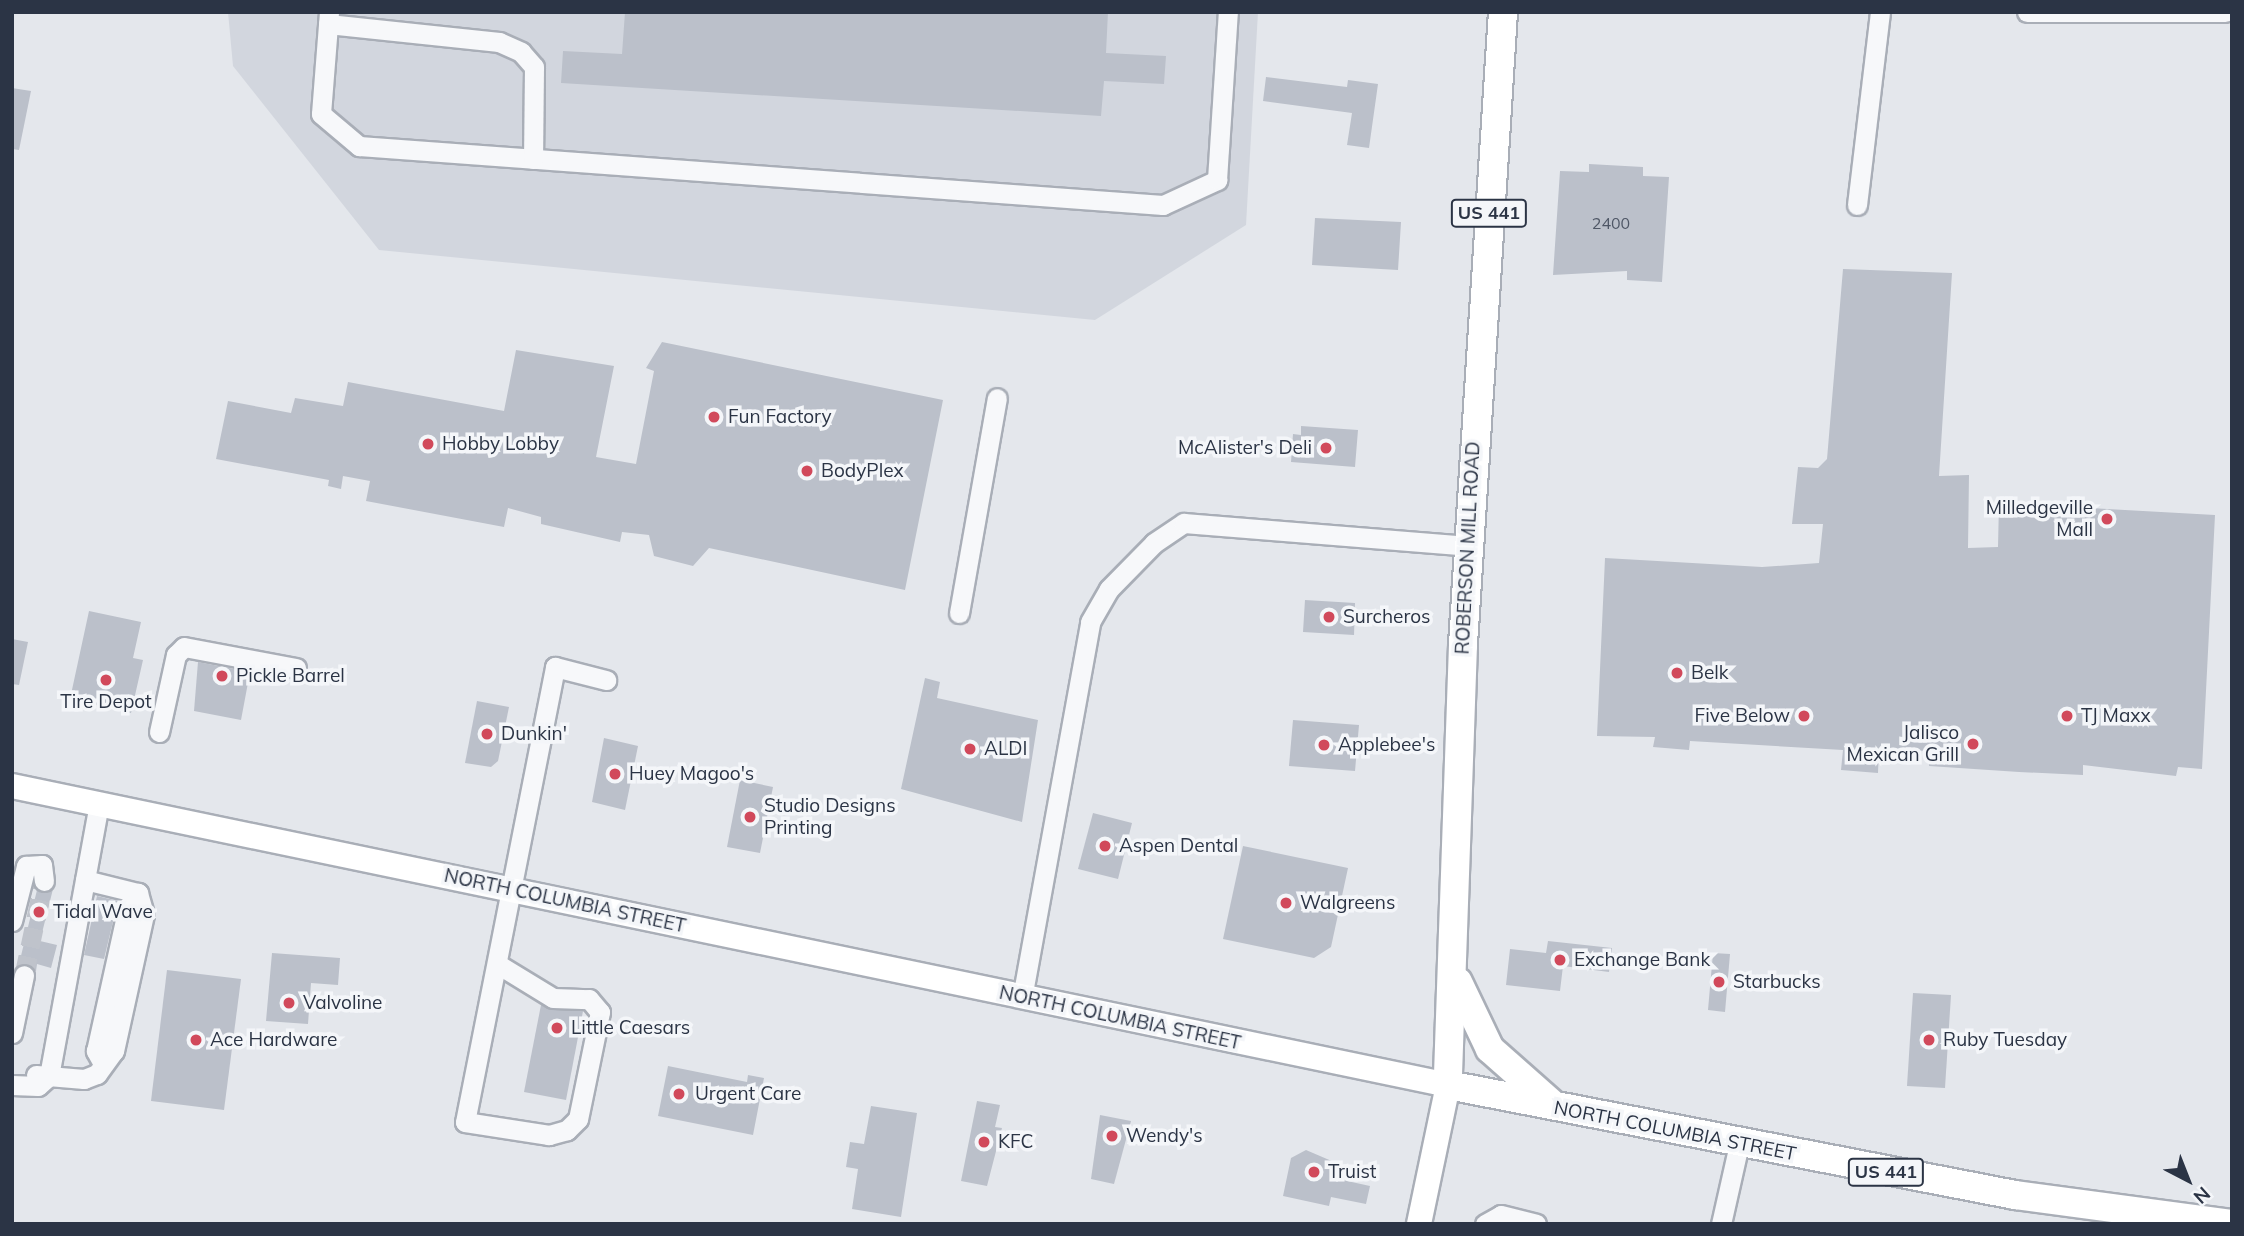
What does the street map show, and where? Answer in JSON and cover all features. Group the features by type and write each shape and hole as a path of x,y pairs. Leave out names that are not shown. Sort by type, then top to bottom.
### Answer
{"highway":[{"name":"ROBERSON MILL ROAD","path":"1448,1085 1468,546 1503,12"},
{"name":"US 441","path":"1452,958 1466,1007 1490,1049 1559,1108"},
{"name":"NORTH COLUMBIA STREET","path":"1448,1085 1739,1144 2015,1195 2232,1224"}],"main road":[{"name":"NORTH COLUMBIA STREET","path":"12,786 1448,1085"},
{"path":"1419,1224 1448,1085"}],"street":[{"path":"533,159 534,67 522,52 499,42 328,18 321,114 359,146 533,159 1163,205 1217,180 1228,12"},
{"path":"1857,205 1880,12"},
{"path":"2027,12 2225,12"},
{"path":"959,613 997,398"},
{"path":"1022,998 1090,622 1109,589 1154,543 1184,523 1468,546"},
{"path":"159,732 176,655 184,647 296,668"},
{"path":"499,965 554,998 589,999 600,1012 573,1125 549,1135 495,1124 465,1122 499,965 555,667 606,680"},
{"path":"12,1085 38,1086 49,1076 99,803"},
{"path":"12,921 26,866 42,865 44,881"},
{"path":"12,1072 84,1080 97,1074 102,1062 114,1051 144,914 138,892 85,880"},
{"path":"12,1033 24,975"},
{"path":"1721,1224 1739,1144"},
{"path":"1485,1224 1501,1215 1536,1224"}],"shaded area":[{"path":"228,12 1258,12 1246,225 1095,320 379,250 233,66"}],"building":[{"path":"625,12 1108,12 1106,53 1166,56 1164,84 1104,81 1101,116 561,83 563,51 622,54"},
{"path":"1266,77 1347,87 1348,80 1378,84 1369,148 1347,145 1352,113 1263,101"},
{"path":"12,88 31,91 19,150 12,149"},
{"path":"1589,164 1643,167 1643,176 1669,177 1662,282 1627,280 1627,271 1553,275 1560,171 1589,172"},
{"path":"1315,218 1401,222 1398,270 1312,265"},
{"name":"Milledgeville Mall","path":"1843,269 1952,273 1939,476 1969,475 1968,548 1998,547 1999,503 2215,515 2202,769 2178,767 2176,776 2083,765 2083,775 2019,772 1929,766 1930,751 1879,749 1878,773 1841,770 1843,750 1690,741 1689,750 1653,747 1655,737 1597,736 1605,558 1762,567 1819,563 1823,524 1792,524 1798,467 1818,468 1827,459"},
{"path":"662,342 943,400 905,590 709,548 693,566 654,556 649,535 622,532 620,542 541,524 541,517 508,508 504,527 366,501 370,481 343,476 341,489 328,486 329,480 216,459 228,401 291,413 295,398 343,406 348,382 504,411 516,350 614,366 596,457 636,464 654,371 646,368"},
{"name":"McAlister's Deli","path":"1301,426 1358,430 1355,467 1291,462 1293,434 1301,435"},
{"name":"Surcheros","path":"1305,600 1355,603 1354,635 1303,632"},
{"name":"Tire Depot","path":"89,611 141,622 133,658 143,660 131,713 70,699"},
{"path":"12,639 28,642 19,685 12,684"},
{"name":"Pickle Barrel","path":"198,662 250,672 241,720 194,711"},
{"name":"ALDI","path":"925,678 940,682 937,698 1038,720 1022,822 901,789"},
{"name":"Dunkin'","path":"477,701 509,707 498,761 491,767 465,763"},
{"name":"Applebee's","path":"1293,720 1359,725 1355,771 1289,766"},
{"name":"Huey Magoo's","path":"604,738 638,746 625,810 592,802"},
{"name":"Studio Designs Printing","path":"740,780 773,787 760,853 727,847"},
{"name":"Aspen Dental","path":"1093,813 1132,823 1118,879 1078,869"},
{"name":"Walgreens","path":"1243,846 1348,868 1331,947 1314,958 1223,939"},
{"name":"Tidal Wave","path":"53,889 40,941 57,945 51,968 37,964 36,971 19,964 37,890"},
{"path":"97,896 118,901 104,959 84,955"},
{"name":"Exchange Bank","path":"1548,941 1612,948 1609,972 1563,966 1560,991 1506,985 1510,949 1546,953"},
{"name":"Valvoline","path":"272,953 340,958 338,985 311,983 308,1024 266,1021"},
{"name":"Starbucks","path":"1713,953 1730,954 1725,1012 1708,1010"},
{"name":"Ace Hardware","path":"167,970 241,979 224,1110 151,1101"},
{"name":"Ruby Tuesday","path":"1913,993 1951,995 1945,1088 1907,1086"},
{"path":"541,1005 583,1011 566,1100 524,1092"},
{"path":"668,1066 747,1082 748,1075 764,1078 753,1135 658,1116"},
{"name":"KFC","path":"977,1101 1000,1105 995,1127 1002,1128 987,1186 961,1181"},
{"path":"871,1106 917,1113 901,1217 852,1209 858,1169 846,1167 850,1142 864,1144"},
{"name":"Wendy's","path":"1100,1115 1131,1121 1114,1184 1091,1179"},
{"name":"Truist","path":"1306,1150 1341,1165 1338,1179 1370,1186 1366,1204 1331,1197 1329,1206 1283,1196 1291,1158"}],"tunnel":[{"path":"24,975 44,881"}],"place":[{"name":"Fun Factory","path":"714,417"},
{"name":"Hobby Lobby","path":"428,444"},
{"name":"McAlister's Deli","path":"1326,448"},
{"name":"BodyPlex","path":"807,471"},
{"name":"Milledgeville Mall","path":"2107,519"},
{"name":"Surcheros","path":"1329,617"},
{"name":"Belk","path":"1677,673"},
{"name":"Pickle Barrel","path":"222,676"},
{"name":"Tire Depot","path":"106,680"},
{"name":"Five Below","path":"1804,716"},
{"name":"TJ Maxx","path":"2067,716"},
{"name":"Dunkin'","path":"487,734"},
{"name":"Jalisco Mexican Grill","path":"1973,744"},
{"name":"Applebee's","path":"1324,745"},
{"name":"ALDI","path":"970,749"},
{"name":"Huey Magoo's","path":"615,774"},
{"name":"Studio Designs Printing","path":"750,817"},
{"name":"Aspen Dental","path":"1105,846"},
{"name":"Walgreens","path":"1286,903"},
{"name":"Tidal Wave","path":"39,912"},
{"name":"Exchange Bank","path":"1560,960"},
{"name":"Starbucks","path":"1719,982"},
{"name":"Valvoline","path":"289,1003"},
{"name":"Little Caesars","path":"557,1028"},
{"name":"Ace Hardware","path":"196,1040"},
{"name":"Ruby Tuesday","path":"1929,1040"},
{"name":"Urgent Care","path":"679,1094"},
{"name":"Wendy's","path":"1112,1136"},
{"name":"KFC","path":"984,1142"},
{"name":"Truist","path":"1314,1172"}]}
